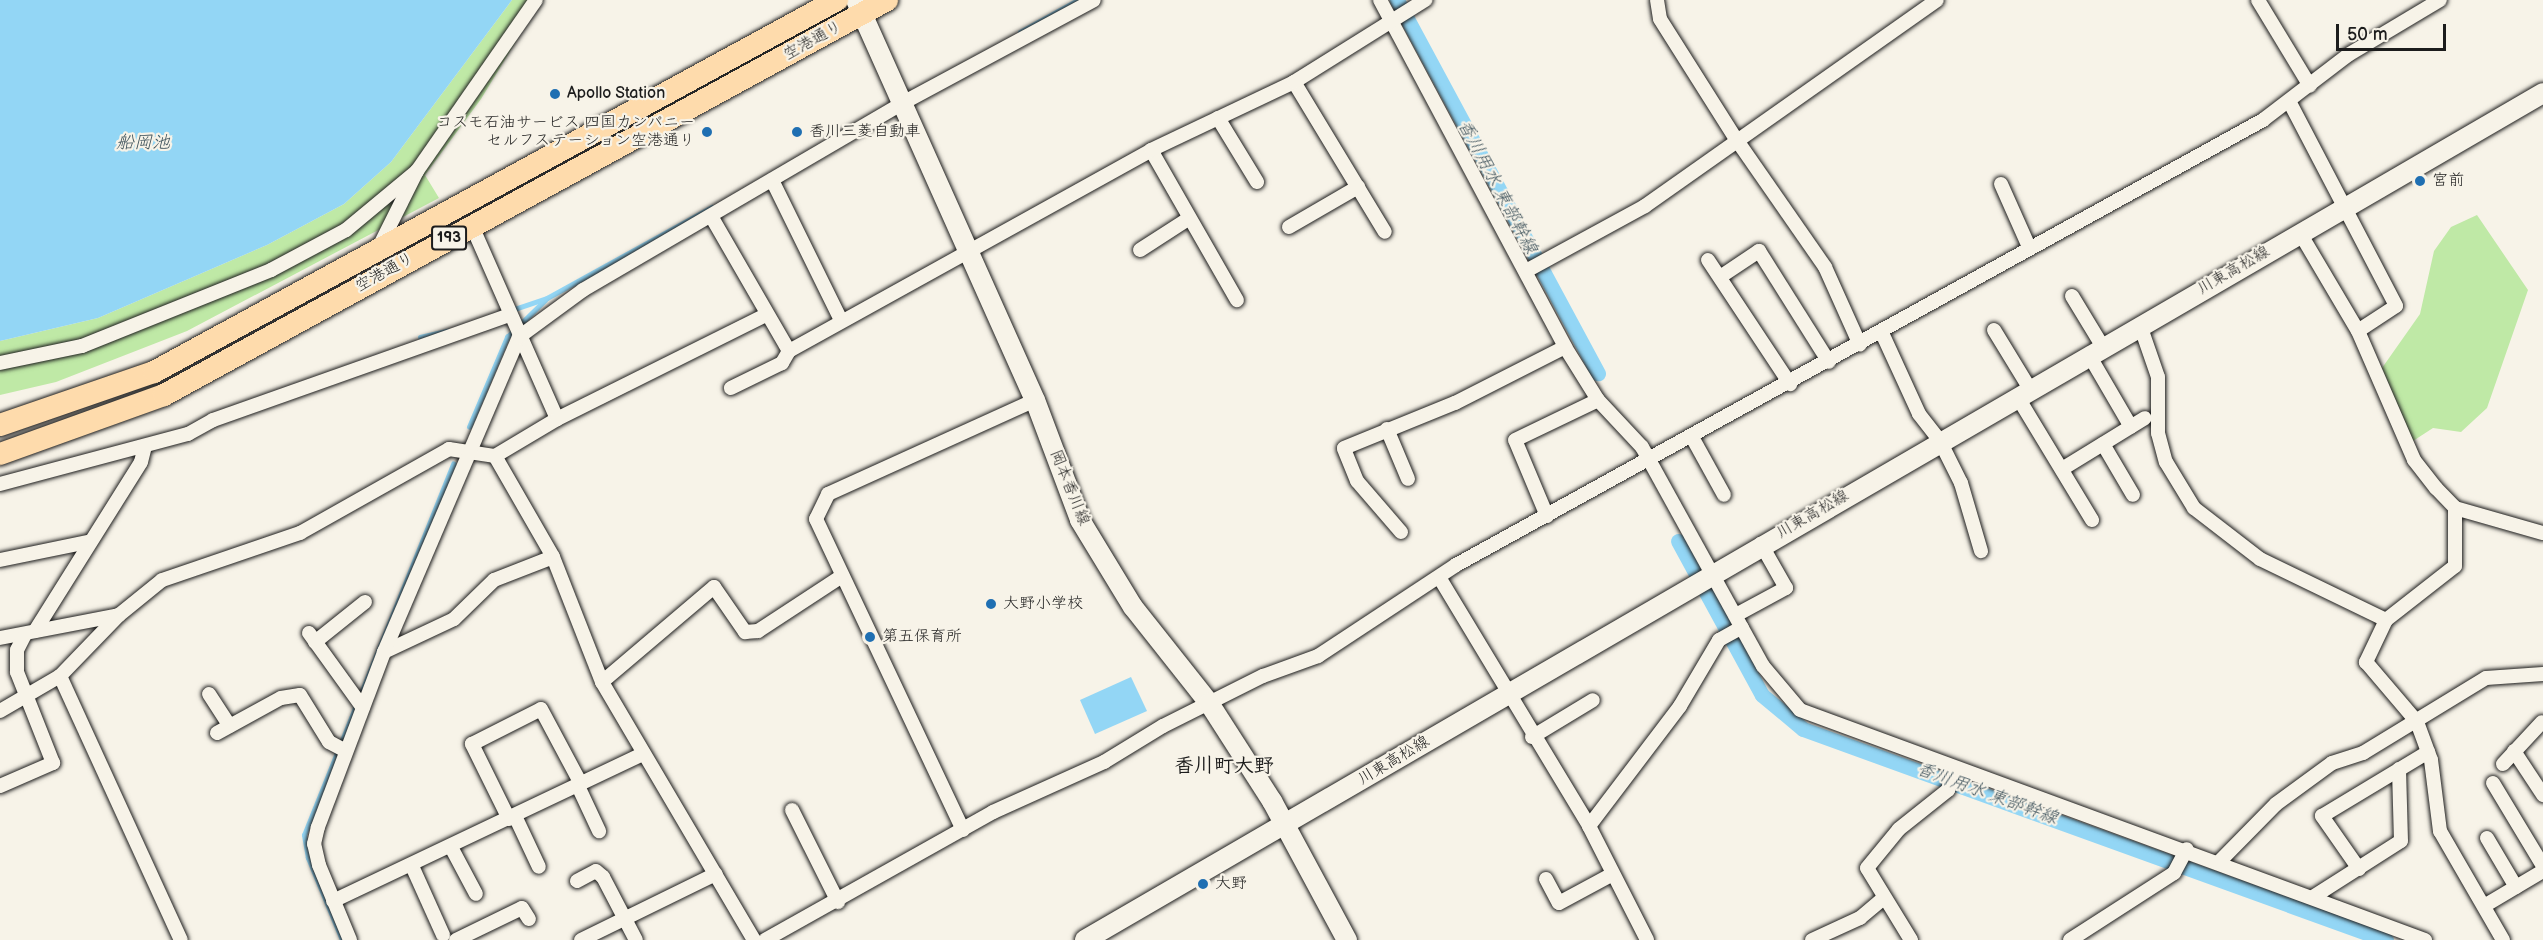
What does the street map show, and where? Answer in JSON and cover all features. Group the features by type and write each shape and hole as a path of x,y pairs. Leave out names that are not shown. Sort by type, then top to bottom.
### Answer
{"highway":[{"name":"空港通り","path":"0,425 154,372 373,256 837,0"},
{"name":"空港通り","path":"0,454 164,394 472,226 859,7 887,0"}],"main road":[{"name":"岡本香川線","path":"859,7 899,105 1035,400 1080,520 1110,574 1209,703 1272,801 1282,828 1347,940"},
{"name":"川東高松線","path":"1085,940 1282,828 1761,544 2543,93"}],"street":[{"path":"373,256 417,171 536,0"},
{"path":"350,940 333,901 314,844 341,749 384,652 467,450 519,337 583,290 899,105 1094,0"},
{"path":"1380,0 1526,270 1565,347 1598,400 1627,426 1651,461 1781,693 1800,710 1956,769 2187,850 2425,940"},
{"path":"731,388 782,363 789,351 841,320 967,253 1151,150 1294,82 1425,0"},
{"path":"1657,0 1660,19 1736,139 1825,267 1860,345"},
{"path":"1526,270 1645,206 1736,139 1937,0"},
{"path":"2258,0 2310,86"},
{"path":"765,940 838,902 963,830 1104,762 1209,703 1318,656 1439,577 1882,333 2029,247 2289,101 2365,44 2440,0"},
{"path":"1294,82 1385,232"},
{"path":"2289,101 2343,209 2396,306 2358,331"},
{"path":"1218,118 1257,182"},
{"path":"1151,150 1188,219 1237,300"},
{"path":"0,363 82,346 271,270 346,230 417,171"},
{"path":"772,180 841,320"},
{"path":"2001,184 2029,247"},
{"path":"1288,227 1358,187"},
{"path":"711,216 766,315 789,351"},
{"path":"1140,250 1188,219"},
{"path":"472,226 557,419"},
{"path":"2300,233 2358,331 2414,460 2455,508 2543,532"},
{"path":"1720,278 1759,251 1829,362"},
{"path":"1708,260 1790,384"},
{"path":"2072,296 2131,427"},
{"path":"0,484 145,446 510,315"},
{"path":"0,711 26,698 60,676 119,615 162,580 300,533 449,449 495,456 557,419 766,315"},
{"path":"2140,325 2158,377 2158,433 2166,462 2194,508 2260,560 2386,620"},
{"path":"1994,330 2062,469 2092,520"},
{"path":"1882,333 1919,414 1940,441 1960,483 1981,551"},
{"path":"1401,532 1357,481 1344,448 1565,347"},
{"path":"963,830 816,519 828,494 1035,400"},
{"path":"1547,516 1515,440 1598,400"},
{"path":"2062,469 2145,418"},
{"path":"1387,429 1408,479"},
{"path":"1692,437 1724,495"},
{"path":"2103,444 2133,495"},
{"path":"0,786 53,763 17,672 16,650 30,633 141,462 145,446"},
{"path":"495,456 553,556 602,682 642,754 754,940"},
{"path":"2455,508 2455,566 2386,620 2366,662 2417,722 2428,752 2440,831 2503,940"},
{"path":"0,560 88,542"},
{"path":"1589,826 1650,749 1719,640 1785,588 1761,544"},
{"path":"384,652 454,619 494,580 553,556"},
{"path":"602,682 714,587 745,632 758,631 842,576"},
{"path":"1439,577 1532,736 1589,826 1611,875 1647,940"},
{"path":"359,705 312,638 365,603"},
{"path":"0,638 119,615"},
{"path":"2219,862 2276,804 2332,763 2363,753 2486,678 2543,674"},
{"path":"60,676 181,940"},
{"path":"209,694 230,726"},
{"path":"218,733 281,698 300,695 341,749"},
{"path":"1532,736 1593,700"},
{"path":"539,867 472,744 542,709 599,831"},
{"path":"2503,764 2542,722"},
{"path":"2359,869 2322,816 2428,752"},
{"path":"2514,752 2543,795"},
{"path":"333,901 412,866 642,754"},
{"path":"1911,940 1883,899 1867,868 1899,829 1948,790 1956,769"},
{"path":"2313,897 2402,841 2399,769"},
{"path":"2484,906 2543,869 2538,842 2493,783"},
{"path":"792,810 838,902"},
{"path":"2487,838 2516,887"},
{"path":"451,847 476,894"},
{"path":"2070,940 2174,873 2187,850"},
{"path":"412,866 450,937 522,908 530,919"},
{"path":"578,881 596,871 603,877 636,940"},
{"path":"581,940 716,874"},
{"path":"1546,879 1559,903 1611,875"},
{"path":"1812,940 1860,918 1883,899"}],"green space":[{"path":"512,0 541,0 481,99 425,175 439,198 187,331 56,382 0,395 0,341 98,318 267,245 344,204 391,162"},
{"path":"2477,215 2528,290 2487,408 2461,432 2433,428 2413,441 2382,368 2420,314 2434,251 2451,227"}],"water":[{"name":"船岡池","path":"0,0 512,0 391,162 344,204 267,245 98,318 0,341"},
{"path":"1131,677 1147,711 1095,734 1080,700"}],"waterway":[{"path":"1020,32 1078,0"},
{"name":"香川用水 東部幹線","path":"1397,0 1598,373"},
{"path":"512,310 547,298 712,207"},
{"path":"469,427 507,337 545,300"},
{"path":"420,337 447,331"},
{"path":"342,940 308,858 304,835 453,464"},
{"name":"香川用水 東部幹線","path":"1678,541 1762,695 1803,729 2386,940"}],"place":[{"name":"Apollo Station","path":"555,94"},
{"name":"コスモ石油サービス 四国カンパニー セルフステーション空港通り","path":"707,132"},
{"name":"香川三菱自動車","path":"797,132"},
{"name":"宮前","path":"2420,181"},
{"name":"大野小学校","path":"991,604"},
{"name":"第五保育所","path":"870,637"},
{"name":"大野","path":"1203,884"}],"district":[{"name":"香川町大野","path":"1224,766"}]}
